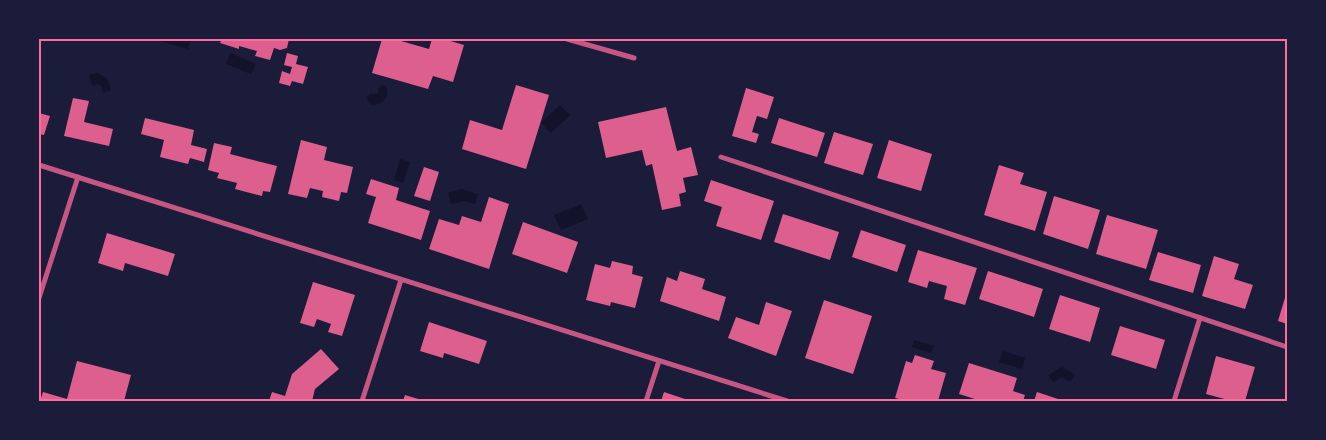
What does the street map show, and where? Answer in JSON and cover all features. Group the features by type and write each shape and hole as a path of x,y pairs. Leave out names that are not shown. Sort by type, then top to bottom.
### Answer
{"street":[{"path":"568,39 634,58"},
{"path":"721,157 1287,348"},
{"path":"39,165 787,401"},
{"path":"39,298 78,178"},
{"path":"362,401 401,280"},
{"path":"1174,401 1200,318"},
{"path":"646,401 659,361"}],"shaded area":[{"path":"161,39 191,39 188,49 160,41"},
{"path":"230,53 256,64 251,74 226,64"},
{"path":"97,73 107,78 111,90 103,93 101,86 98,84 92,86 89,75"},
{"path":"382,85 386,86 387,90 385,99 372,105 367,97 370,94 378,93"},
{"path":"560,105 570,115 551,133 541,123"},
{"path":"400,159 410,162 403,183 394,180"},
{"path":"462,189 478,194 475,204 464,201 451,204 448,193"},
{"path":"581,204 588,219 561,230 554,215"},
{"path":"914,340 934,346 931,353 912,347"},
{"path":"1003,351 1025,358 1022,369 999,362"},
{"path":"1062,367 1075,374 1070,382 1062,377 1053,382 1048,375"}],"building":[{"path":"222,39 289,39 287,48 280,50 274,48 270,60 255,56 257,51 239,46 239,49 220,43"},
{"path":"382,39 394,39 429,49 432,39 444,39 464,45 453,82 433,76 428,89 372,73"},
{"path":"287,53 298,56 296,64 308,67 303,84 292,81 290,86 279,83 282,71 290,74 292,67 284,65"},
{"path":"516,85 549,95 526,169 462,149 470,120 502,130"},
{"path":"746,88 774,97 767,119 757,116 752,132 759,134 756,143 732,136"},
{"path":"73,98 89,101 84,122 113,129 109,146 64,136"},
{"path":"666,107 677,151 691,147 698,175 683,178 686,192 679,194 681,206 662,210 652,164 646,166 642,150 606,158 598,122"},
{"path":"39,113 50,116 44,135 39,134"},
{"path":"145,118 194,130 191,145 207,149 204,162 190,158 188,164 160,157 164,140 141,134"},
{"path":"779,118 825,133 817,157 771,143"},
{"path":"834,132 873,144 863,175 824,163"},
{"path":"301,140 327,147 324,160 353,167 347,193 341,192 339,201 322,197 323,191 310,188 307,198 288,194"},
{"path":"889,140 932,154 921,191 877,178"},
{"path":"214,143 232,147 230,154 277,166 270,192 263,191 262,196 235,189 237,183 217,178 219,173 208,170"},
{"path":"999,165 1024,173 1020,184 1047,192 1035,231 984,215"},
{"path":"424,167 439,172 430,201 414,196"},
{"path":"371,179 399,188 396,200 430,211 421,240 368,223 376,197 366,194"},
{"path":"711,180 774,201 761,240 716,226 722,207 704,201"},
{"path":"1054,196 1100,210 1088,249 1043,234"},
{"path":"489,197 509,204 489,269 429,249 439,219 459,225 462,216 481,222"},
{"path":"783,214 839,232 830,260 774,242"},
{"path":"1107,215 1158,230 1146,269 1096,254"},
{"path":"523,222 578,242 567,273 512,254"},
{"path":"861,230 906,245 897,272 852,257"},
{"path":"107,233 175,254 168,276 125,263 123,271 98,263"},
{"path":"918,250 977,268 965,305 944,299 947,286 929,281 927,288 908,282"},
{"path":"1158,252 1201,265 1193,293 1149,280"},
{"path":"1214,256 1239,264 1234,279 1253,285 1245,309 1202,296"},
{"path":"612,261 633,266 632,274 643,277 635,308 611,302 610,306 586,300 595,264 610,268"},
{"path":"680,271 705,279 702,289 726,297 719,321 660,301 667,277 677,281"},
{"path":"988,271 1043,289 1034,317 979,299"},
{"path":"313,282 355,295 342,336 328,332 331,324 317,319 314,327 300,323"},
{"path":"1287,291 1287,324 1278,321"},
{"path":"1060,295 1100,308 1090,342 1049,329"},
{"path":"824,300 872,316 853,374 805,358"},
{"path":"766,302 792,311 776,356 728,338 736,317 759,325"},
{"path":"429,322 487,341 479,364 444,353 443,358 420,351"},
{"path":"1120,326 1165,340 1156,369 1111,355"},
{"path":"321,349 339,369 315,389 312,401 269,401 272,392 285,396 292,374"},
{"path":"915,355 934,361 931,369 946,373 938,401 907,401 895,398 906,361 912,363"},
{"path":"1216,356 1255,367 1245,401 1232,401 1206,394"},
{"path":"77,361 131,375 124,401 40,401 43,392 67,399"},
{"path":"969,363 1017,378 1013,391 1025,395 1023,401 981,401 959,394"},
{"path":"664,392 691,401 661,401"},
{"path":"1037,392 1064,401 1034,401"},
{"path":"405,395 425,401 403,401"}]}
